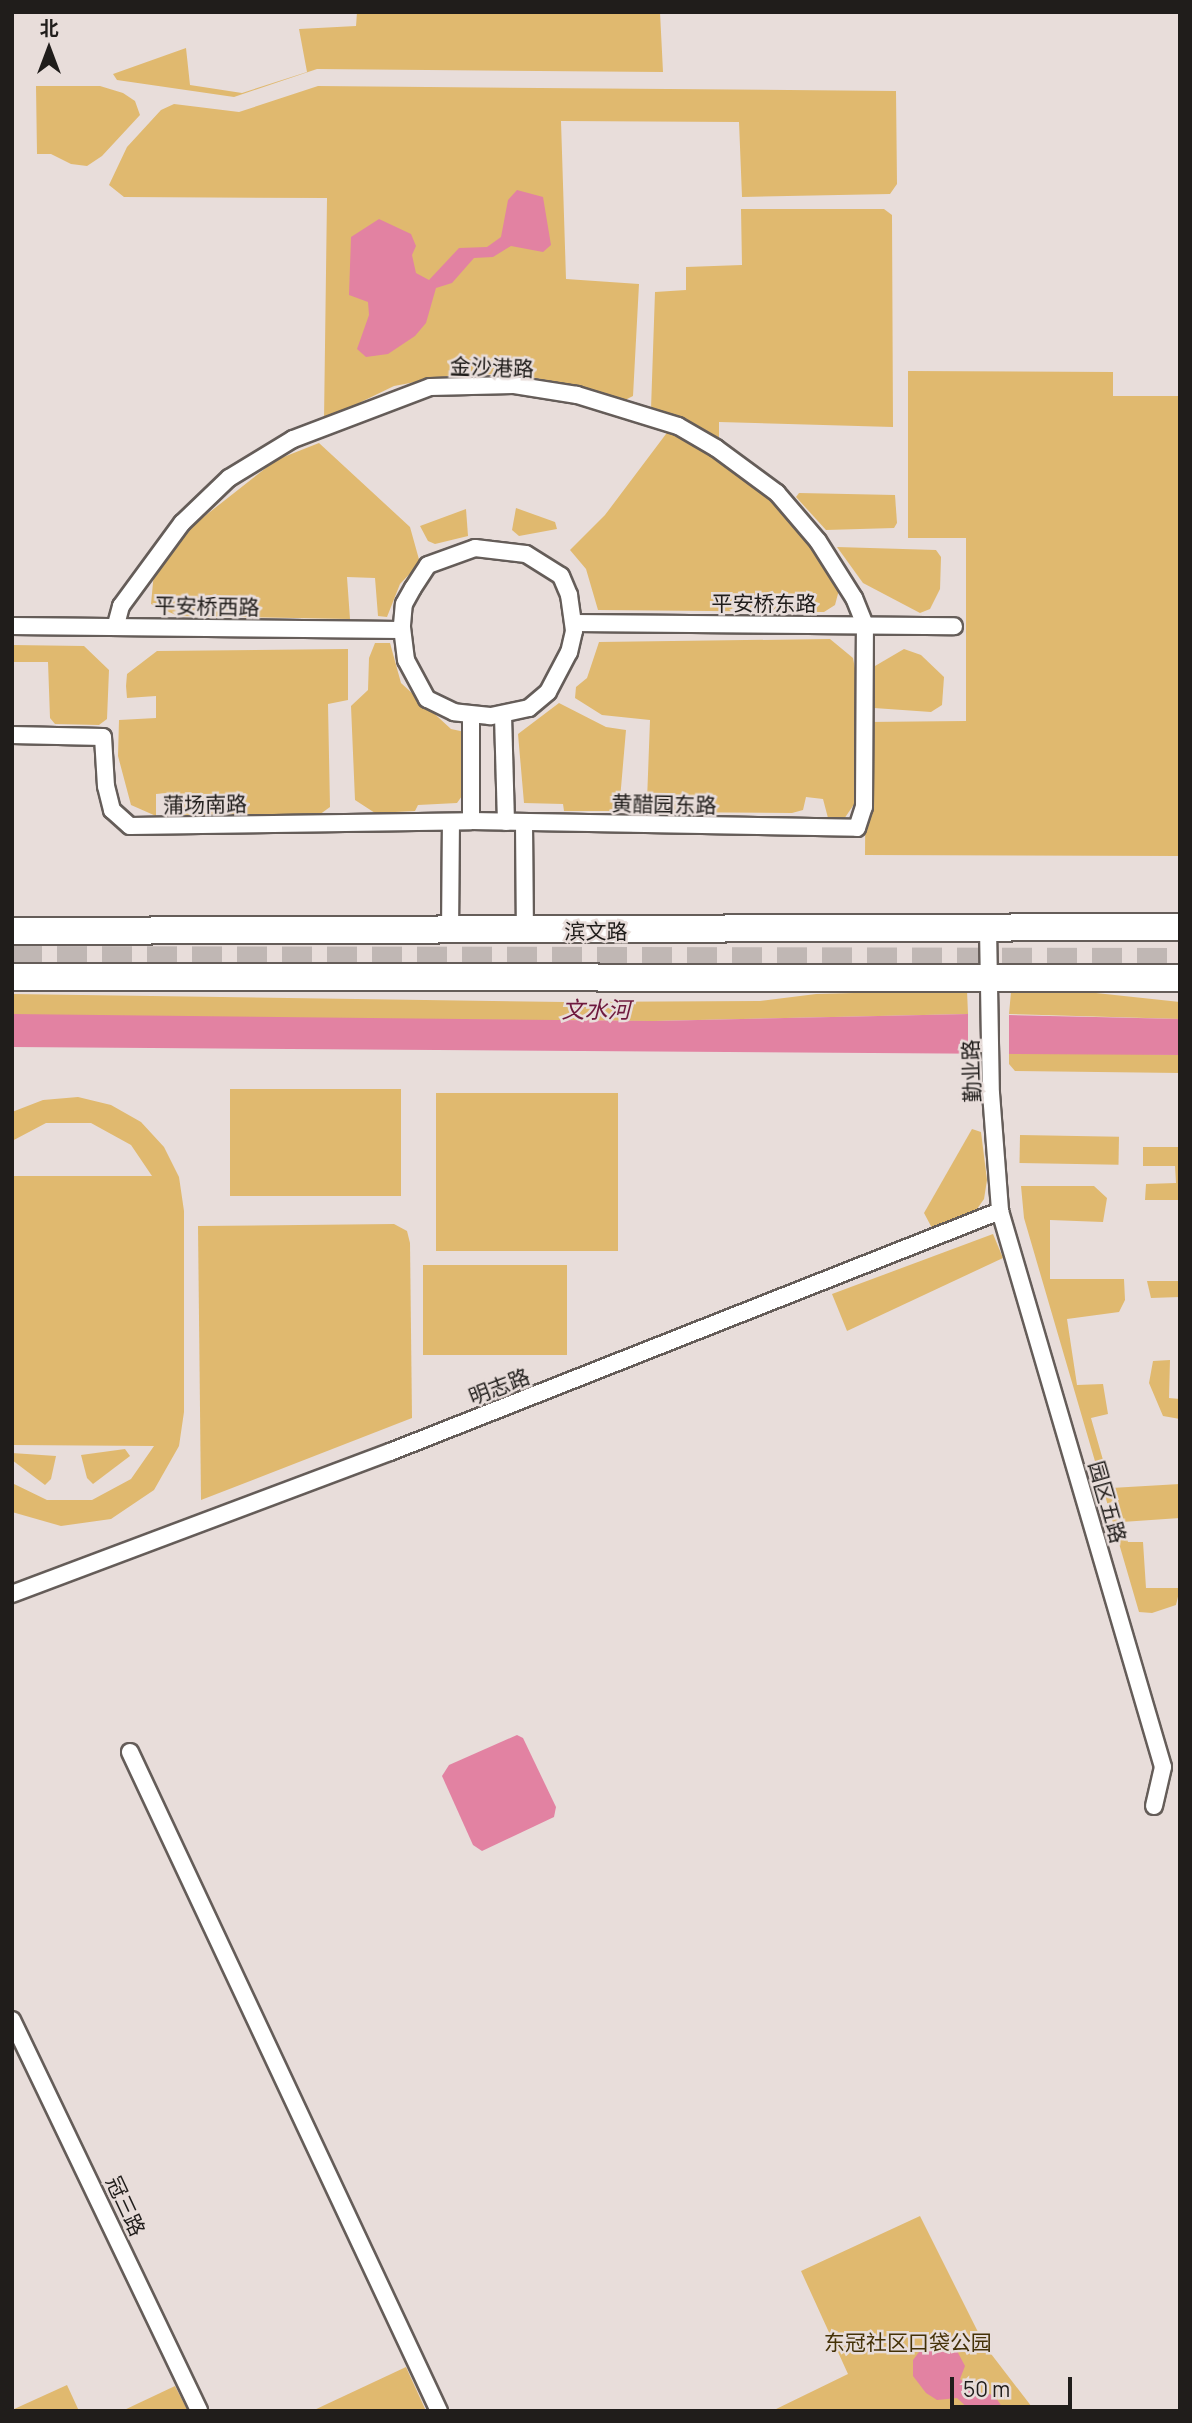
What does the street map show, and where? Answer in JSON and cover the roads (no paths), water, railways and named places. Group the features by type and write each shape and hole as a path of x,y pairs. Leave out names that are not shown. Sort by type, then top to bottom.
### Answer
{"main road":[{"name":"滨文路","path":"12,931 450,933 1180,927"},
{"path":"12,977 989,988 1180,978"}],"street":[{"name":"金沙港路","path":"116,625 121,606 181,523 229,478 293,439 430,387 509,385 577,395 656,419 678,426 716,448 777,493 808,527 854,598 865,625"},
{"path":"475,548 513,550 561,576 574,623 560,675 548,692 529,708 502,715 471,715 426,699 406,660 401,630 404,604 428,565 475,548"},
{"name":"平安桥东路","path":"574,623 954,626"},
{"name":"平安桥西路","path":"12,625 401,630"},
{"name":"黄醋园东路","path":"471,821 857,828 864,807 865,625"},
{"path":"471,715 471,821"},
{"path":"502,715 506,822"},
{"name":"蒲场南路","path":"12,735 103,737 106,786 112,810 130,826 471,821"},
{"path":"450,933 451,822"},
{"path":"524,822 525,932"},
{"name":"勤业路","path":"988,928 991,1064 1000,1211"},
{"name":"明志路","path":"12,1594 399,1448 1000,1211"},
{"name":"园区五路","path":"1000,1211 1163,1767 1154,1806"},
{"path":"130,1752 439,2411"},
{"name":"冠三路","path":"12,2020 199,2411"}],"tunnel":[{"path":"12,961 1180,963"}],"water label":[{"name":"文水河","path":"596,1009"}],"park label":[{"name":"东冠社区口袋公园","path":"908,2342"}]}
